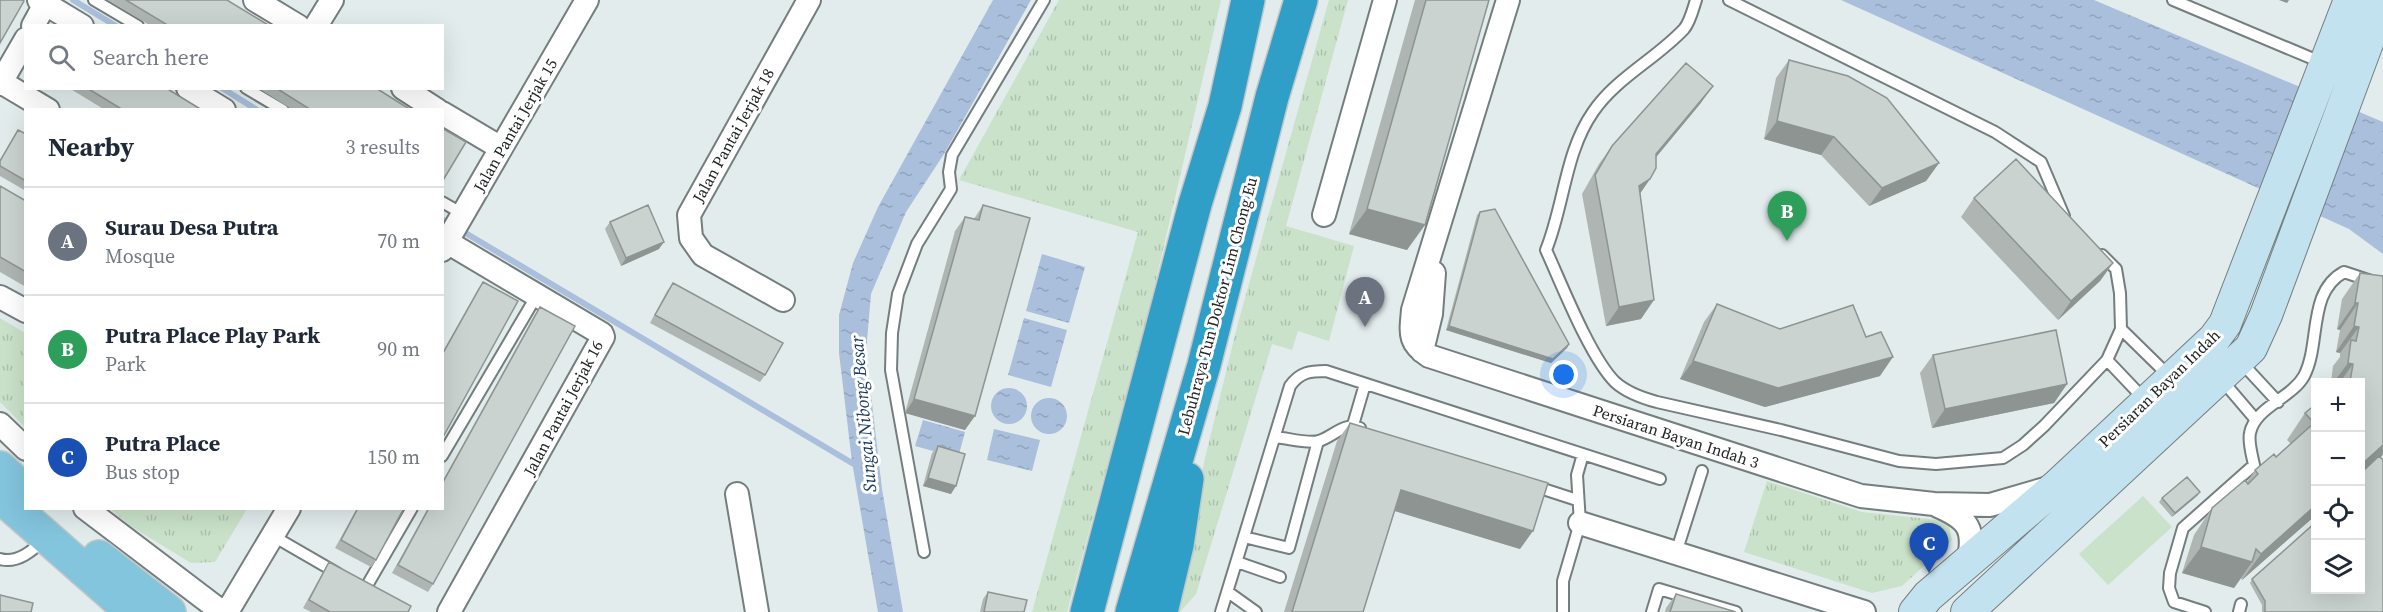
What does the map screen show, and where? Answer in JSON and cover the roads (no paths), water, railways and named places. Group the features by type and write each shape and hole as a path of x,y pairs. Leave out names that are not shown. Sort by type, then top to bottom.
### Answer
{"highway":[{"path":"1087,612 1195,204 1225,106 1248,0"},
{"name":"Lebuhraya Tun Doktor Lim Chong Eu","path":"1132,612 1204,364 1272,97 1301,0"},
{"path":"1161,612 1177,545 1204,364"}],"main road":[{"path":"0,468 24,490"},
{"path":"0,496 44,524 169,612"},
{"path":"44,524 123,610"}],"street":[{"path":"255,0 295,24"},
{"path":"317,24 332,0"},
{"name":"Jalan Pantai Jerjak 15","path":"451,233 587,0"},
{"name":"Jalan Pantai Jerjak 18","path":"783,300 703,255 691,238 689,215 809,0"},
{"path":"1324,215 1385,0"},
{"name":"Persiaran Bayan Indah 3","path":"1508,0 1413,310 1411,338 1422,351 1429,356 1861,496 1934,504 1990,505 2058,485"},
{"name":"Persiaran Bayan Indah","path":"1915,612 1928,596 2058,485 2214,339 2225,324 2350,0"},
{"name":"Persiaran Bayan Indah","path":"1967,612 2230,370 2259,333 2383,0"},
{"path":"34,24 42,2 79,24"},
{"path":"24,43 1,83 45,108"},
{"path":"192,90 221,108"},
{"path":"405,90 434,108"},
{"path":"444,114 501,148"},
{"name":"Jalan Pantai Jerjak 16","path":"449,612 602,343 602,334 537,296 451,233"},
{"path":"0,297 24,310"},
{"path":"0,424 24,447"},
{"path":"737,494 757,612"},
{"name":"Persiaran Bayan Indah 3","path":"1934,504 1955,513 1971,532 1972,547 1968,562"},
{"path":"89,510 222,612"},
{"path":"227,612 288,510"},
{"path":"2023,515 2046,539"},
{"path":"1581,523 1864,612"}],"lane":[{"path":"94,0 135,24"},
{"path":"924,552 891,370 892,333 898,294 917,244 951,189 949,172 952,155 1044,0"},
{"path":"1696,0 1686,28 1634,70 1593,112 1569,164 1553,234 1546,250 1602,367 1617,383 1637,396 1899,461 1936,464 2003,458 2023,445 2107,360 2121,329 2116,269 2093,245"},
{"path":"1729,0 1995,132 2024,150 2041,162 2062,214 2069,222"},
{"path":"2173,0 2323,73"},
{"path":"249,90 280,108"},
{"path":"444,209 451,233"},
{"path":"2205,612 2174,602 2169,588 2170,573 2183,528 2254,465 2250,433 2256,420 2303,377 2322,299 2333,278 2344,272 2371,281 2383,290"},
{"path":"444,453 537,296"},
{"path":"2121,329 2170,378"},
{"path":"2107,360 2146,401"},
{"path":"2230,370 2278,402"},
{"path":"2230,370 2256,420"},
{"path":"1221,612 1290,386 1296,376 1305,373 1326,371 1660,479"},
{"path":"1353,425 1365,384"},
{"path":"1275,437 1318,441 1333,432 1353,425 1375,433"},
{"path":"1244,537 1289,548 1318,441"},
{"path":"1563,612 1563,581 1581,523 1577,500 1577,475 1583,454"},
{"path":"1676,553 1702,471"},
{"path":"1521,482 1577,500"},
{"path":"364,589 411,510"},
{"path":"0,559 24,556 44,524"},
{"path":"273,536 344,577"},
{"path":"1237,562 1280,577"},
{"path":"354,583 375,595"},
{"path":"1652,612 1659,589 1737,612"},
{"path":"1227,592 1256,612"}],"water":[{"name":"Sungai Nibong Besar","path":"993,0 1031,0 944,154 906,212 871,294 866,352 882,489 903,612 878,612 852,462 839,353 839,315 853,263 878,207"},
{"path":"1841,0 2094,0 2383,122 2383,254 2349,229"},
{"path":"1042,254 1085,267 1069,323 1026,311"},
{"path":"1024,318 1067,330 1051,387 1008,375"},
{"path":"1009,388 1022,393 1027,406 1022,419 1009,424 996,419 991,406 996,393"},
{"path":"1049,398 1062,403 1067,416 1062,429 1049,434 1036,429 1031,416 1036,403"},
{"path":"923,420 965,432 958,458 915,446"},
{"path":"994,429 1040,440 1032,471 987,460"}],"waterway":[{"path":"73,0 113,24"},
{"path":"225,90 254,108"},
{"name":"Sungai Nibong Besar","path":"444,220 857,466"}],"place":[{"name":"Putra Place Play Park","path":"1787,241"},
{"name":"Surau Desa Putra","path":"1365,327"},
{"name":"Putra Place","path":"1929,573"}]}
